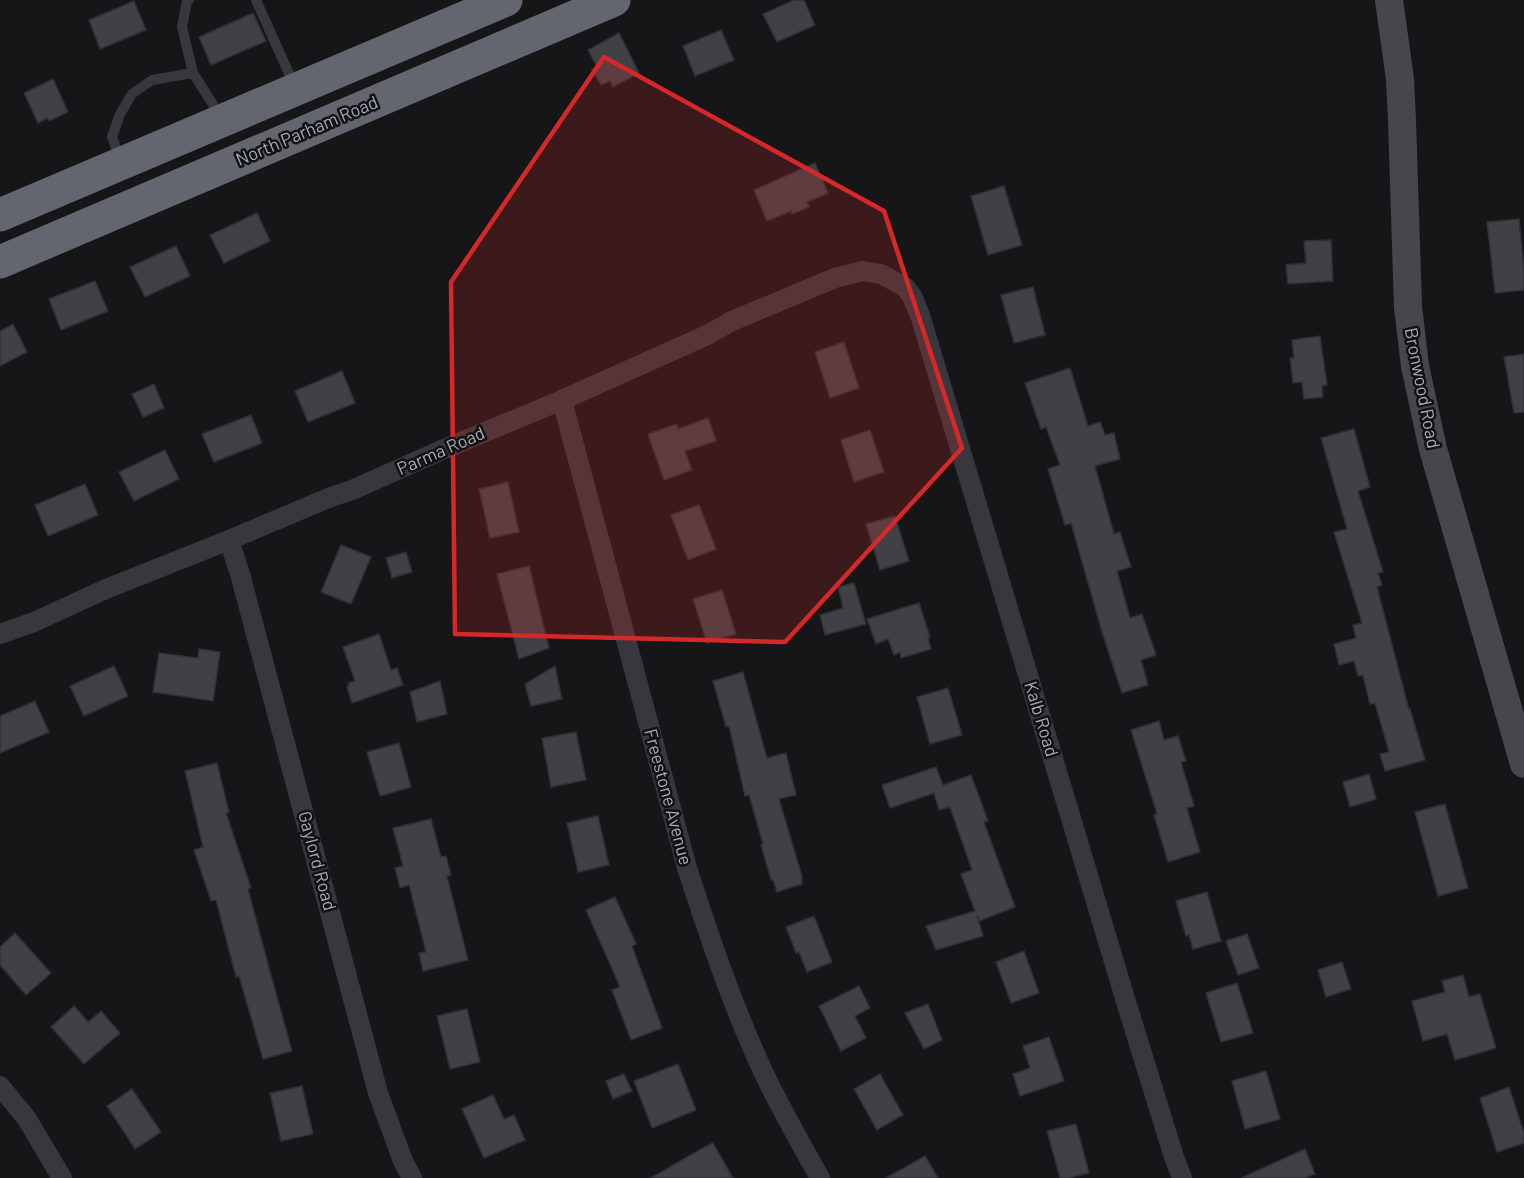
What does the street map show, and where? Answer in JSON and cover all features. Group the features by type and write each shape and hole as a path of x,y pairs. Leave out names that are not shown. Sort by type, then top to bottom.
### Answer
{"highway":[{"name":"North Parham Road","path":"0,262 614,0"},
{"path":"0,215 498,2 512,43"}],"street":[{"name":"Bronwood Road","path":"1389,0 1400,80 1408,307 1415,366 1433,449 1524,764"},
{"name":"Parma Road","path":"0,634 34,622 106,589 230,540 332,496 352,490 562,400 705,336 732,321 835,278 863,271 881,274"},
{"name":"Kalb Road","path":"881,274 905,287 912,296 920,315 1127,1005 1182,1178"},
{"name":"Freestone Avenue","path":"562,400 687,868 710,939 735,1005 770,1084 820,1178"},
{"name":"Gaylord Road","path":"230,540 378,1093 403,1161 412,1178"},
{"path":"0,1086 27,1119 62,1178"}],"lane":[{"path":"189,0 182,27 193,73 223,120"},
{"path":"256,0 296,89"},
{"path":"121,163 112,137 120,114 132,94 152,80 193,73"}],"highlighted area":[{"path":"604,57 884,211 962,448 785,642 455,634 451,282"}],"building":[{"path":"794,0 804,0 815,25 777,42 763,14"},
{"path":"134,1 146,30 100,49 89,20"},
{"path":"253,13 266,41 211,65 199,37"},
{"path":"721,30 734,60 695,76 683,46"},
{"path":"619,33 639,73 613,87 610,81 601,85 592,69 597,67 588,50"},
{"path":"53,79 68,112 49,121 48,118 38,123 24,93"},
{"path":"815,163 828,193 807,202 809,207 792,214 791,211 767,221 754,190"},
{"path":"1004,186 1022,245 988,255 971,196"},
{"path":"257,213 270,241 224,263 210,235"},
{"path":"1519,219 1524,290 1495,293 1487,222"},
{"path":"1331,240 1333,281 1288,284 1286,265 1306,263 1304,241"},
{"path":"176,246 190,276 145,297 130,267"},
{"path":"95,281 108,311 61,330 49,299"},
{"path":"1033,287 1045,335 1014,343 1001,295"},
{"path":"13,324 27,352 0,366 0,331"},
{"path":"1320,336 1327,385 1322,386 1323,397 1304,399 1302,382 1293,383 1290,358 1294,358 1292,340"},
{"path":"844,342 859,388 830,398 815,352"},
{"path":"1524,354 1524,412 1514,413 1504,357"},
{"path":"1070,368 1088,426 1100,422 1105,435 1114,433 1120,459 1095,466 1114,534 1120,532 1131,567 1117,571 1130,618 1142,614 1156,655 1141,660 1148,685 1122,693 1071,523 1065,525 1048,469 1060,465 1046,427 1041,429 1025,383"},
{"path":"342,371 355,403 308,422 295,391"},
{"path":"154,384 164,408 143,417 132,394"},
{"path":"251,415 262,443 214,462 202,434"},
{"path":"708,418 716,441 685,451 692,470 664,480 648,434 677,424 678,429"},
{"path":"1354,429 1370,487 1358,491 1383,572 1378,573 1382,585 1377,587 1409,710 1425,760 1385,771 1380,754 1389,752 1375,703 1370,704 1363,675 1358,676 1354,661 1339,665 1334,644 1356,638 1353,625 1362,623 1334,532 1347,529 1321,438"},
{"path":"870,430 884,472 854,482 841,440"},
{"path":"165,450 179,479 134,501 119,472"},
{"path":"508,482 519,532 490,538 479,489"},
{"path":"85,484 98,515 48,536 35,505"},
{"path":"699,505 716,549 688,560 671,515"},
{"path":"895,516 909,561 880,570 866,524"},
{"path":"341,545 371,557 351,604 321,592"},
{"path":"406,552 412,572 392,578 386,558"},
{"path":"529,566 549,648 519,659 497,574"},
{"path":"854,583 866,624 825,635 820,615 843,608 838,587"},
{"path":"722,590 736,634 707,643 693,599"},
{"path":"919,603 930,637 928,638 931,649 901,658 900,652 894,655 888,639 876,644 867,619"},
{"path":"379,634 391,670 397,668 403,685 352,703 347,687 348,683 355,681 343,647"},
{"path":"199,649 220,652 213,701 153,692 159,653 198,658"},
{"path":"114,666 128,696 84,716 70,686"},
{"path":"555,666 562,699 531,706 525,684"},
{"path":"743,672 767,758 786,753 796,795 779,799 802,876 802,884 777,892 771,880 749,795 745,796 729,726 726,727 713,681"},
{"path":"440,681 447,714 417,722 410,692"},
{"path":"948,688 962,735 930,744 917,697"},
{"path":"35,701 49,732 0,753 0,716"},
{"path":"1159,721 1164,740 1178,736 1186,761 1181,762 1194,806 1187,808 1200,852 1168,862 1154,815 1157,814 1131,730"},
{"path":"576,732 586,780 551,787 542,738"},
{"path":"399,743 411,787 380,796 367,752"},
{"path":"217,763 229,812 226,813 251,888 248,889 292,1051 263,1059 239,976 236,977 216,900 211,901 194,850 203,847 185,771"},
{"path":"936,767 943,785 971,775 988,821 984,822 1015,907 979,921 977,915 983,936 936,950 926,926 975,911 961,874 972,870 950,807 939,810 934,793 890,808 882,785"},
{"path":"1369,774 1376,799 1350,807 1343,782"},
{"path":"1445,804 1468,888 1438,896 1415,812"},
{"path":"598,816 609,865 578,872 567,823"},
{"path":"431,819 441,857 446,856 451,875 447,876 468,960 423,971 419,953 426,952 409,885 400,888 395,868 403,866 393,828"},
{"path":"1207,892 1221,941 1193,949 1189,935 1186,936 1176,901"},
{"path":"615,897 636,944 632,946 662,1028 631,1040 612,990 620,987 586,910"},
{"path":"814,916 832,962 807,972 799,952 796,953 786,927"},
{"path":"15,933 51,973 26,995 0,965 0,947"},
{"path":"1247,934 1259,968 1238,975 1226,941"},
{"path":"1024,951 1039,993 1011,1003 996,962"},
{"path":"1342,962 1351,989 1326,997 1318,970"},
{"path":"1463,975 1469,997 1480,994 1496,1048 1455,1060 1447,1034 1423,1041 1412,1001 1445,992 1442,981"},
{"path":"1237,983 1253,1033 1221,1042 1206,993"},
{"path":"859,986 870,1008 855,1016 866,1038 841,1051 819,1006"},
{"path":"928,1004 942,1040 924,1049 905,1013"},
{"path":"74,1006 88,1022 101,1011 120,1033 84,1064 51,1027"},
{"path":"467,1009 480,1062 450,1069 437,1016"},
{"path":"1049,1037 1064,1081 1020,1096 1013,1074 1030,1068 1023,1046"},
{"path":"678,1064 696,1110 652,1128 634,1081"},
{"path":"1266,1071 1280,1119 1245,1129 1232,1081"},
{"path":"624,1074 632,1091 613,1099 606,1081"},
{"path":"880,1074 903,1115 877,1130 854,1089"},
{"path":"302,1086 313,1134 281,1141 270,1093"},
{"path":"1509,1087 1524,1133 1524,1143 1497,1152 1480,1098"},
{"path":"132,1089 161,1132 135,1149 107,1106"},
{"path":"493,1095 504,1119 514,1115 525,1140 484,1158 462,1109"},
{"path":"1076,1124 1089,1173 1060,1178 1047,1131"},
{"path":"713,1143 733,1178 651,1178 701,1149"},
{"path":"1305,1149 1315,1174 1305,1178 1241,1178"},
{"path":"925,1156 938,1178 886,1178"}]}
